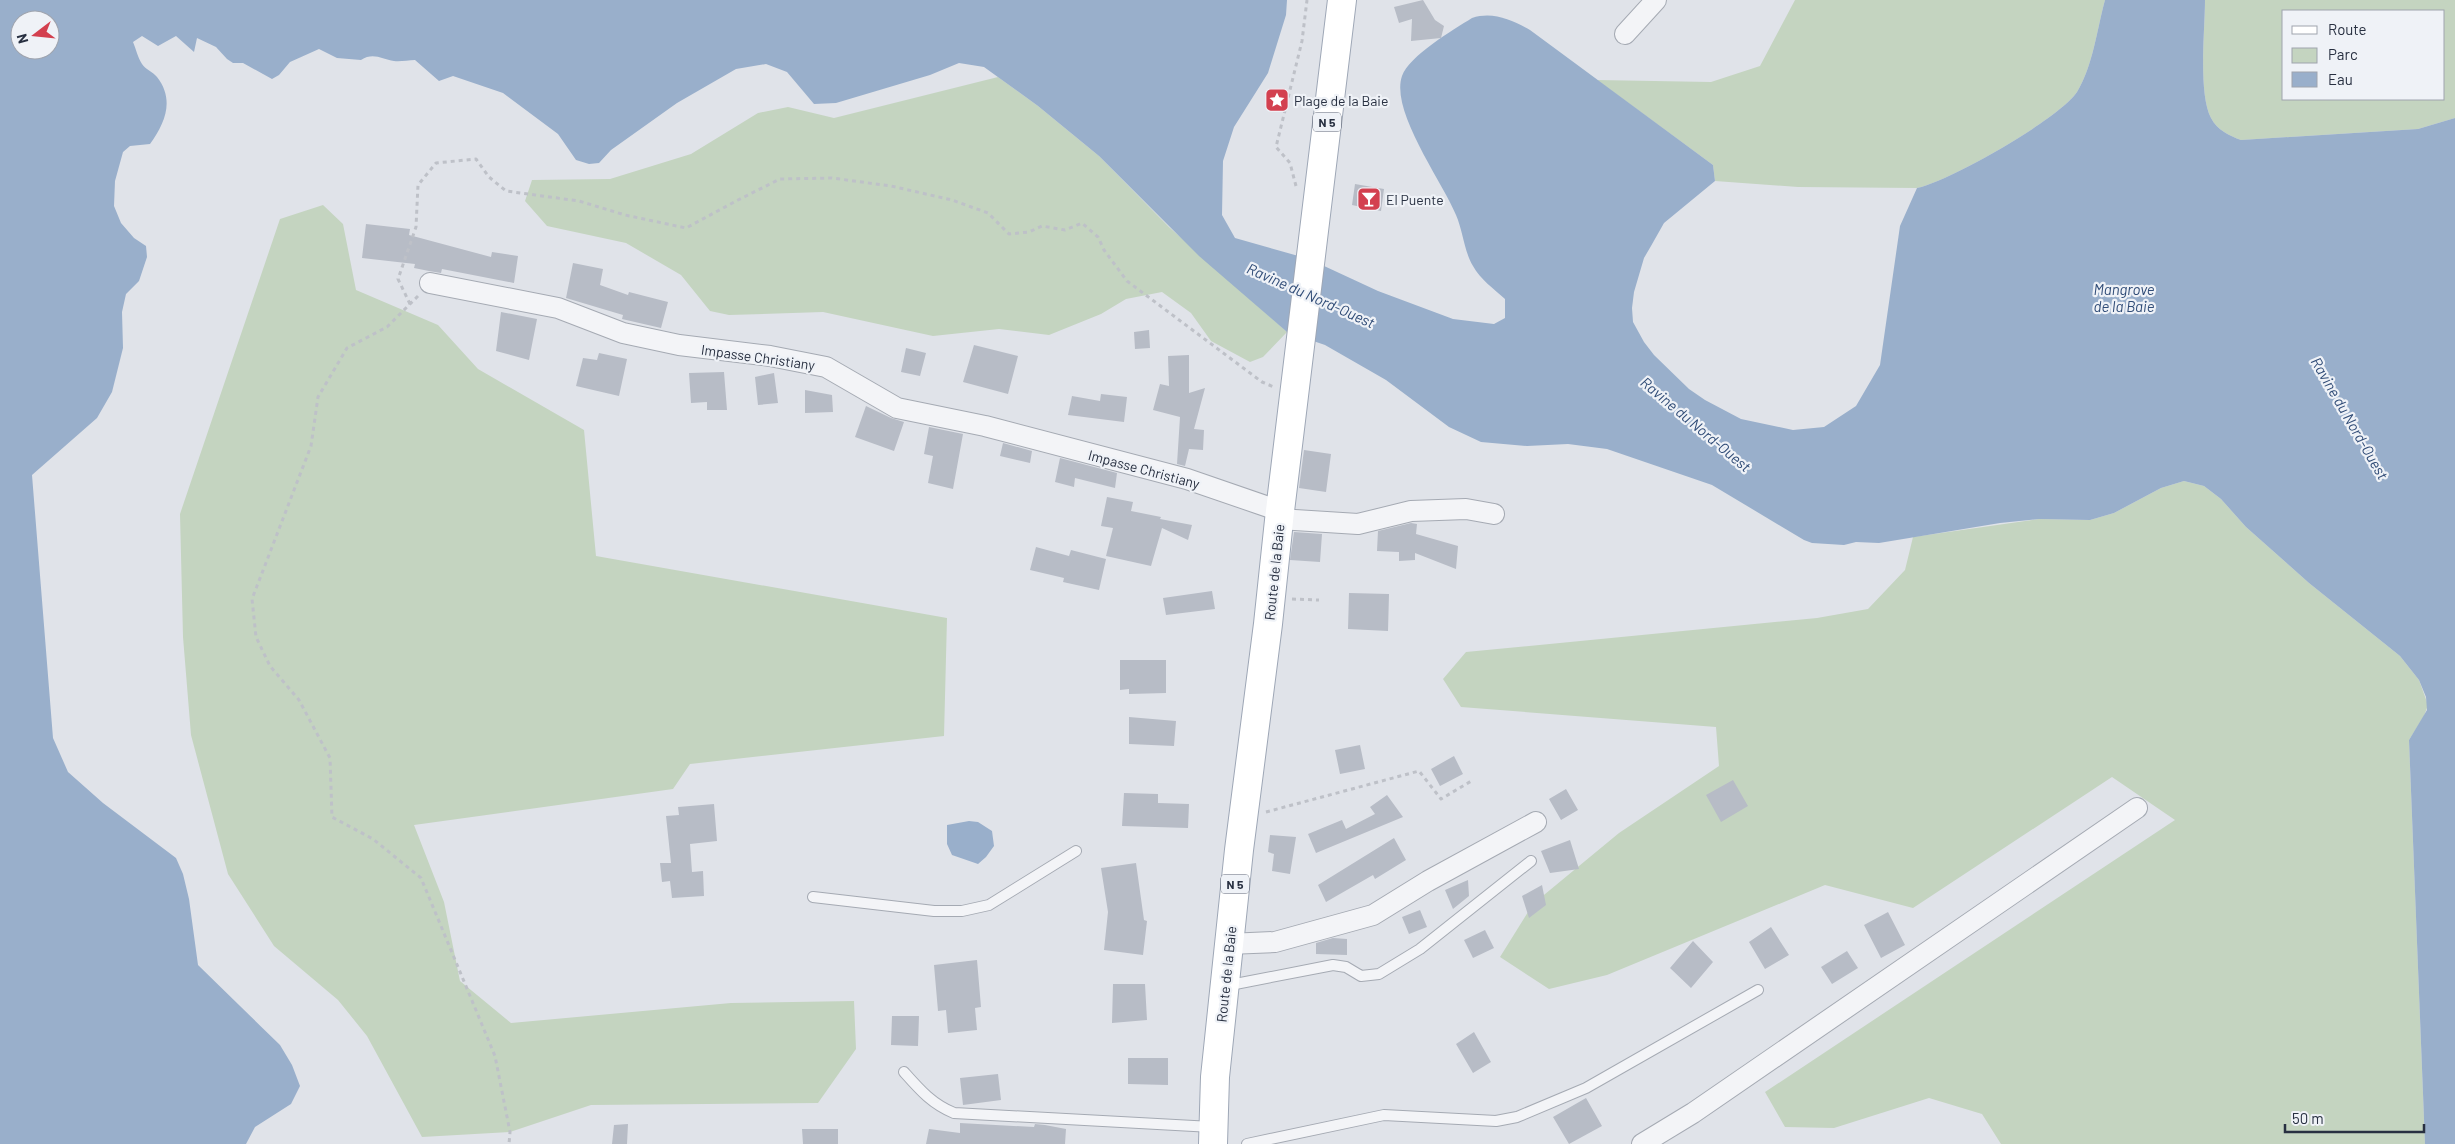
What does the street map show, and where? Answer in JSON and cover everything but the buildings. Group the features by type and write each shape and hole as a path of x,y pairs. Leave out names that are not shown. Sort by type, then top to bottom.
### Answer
{"main road":[{"name":"Route de la Baie","path":"1213,1136 1215,1077 1228,944 1342,0"}],"street":[{"path":"1625,34 1656,0"},
{"name":"Impasse Christiany","path":"430,284 558,308 623,333 679,345 770,356 826,367 897,408 985,426 1187,479 1280,515 1358,524 1411,511 1466,509 1494,514"},
{"path":"1642,1144 1693,1113 2137,808"},
{"path":"1228,944 1275,942 1373,915 1428,881 1536,822"}],"lane":[{"path":"813,897 934,911 962,911 989,906 1076,851"},
{"path":"1224,987 1333,965 1346,967 1361,976 1379,974 1420,949 1531,861"},
{"path":"1247,1144 1384,1115 1496,1121 1517,1116 1586,1088 1758,990"},
{"path":"904,1072 929,1100 939,1107 954,1112 1213,1136"}],"path":[{"path":"1297,190 1290,163 1276,147 1302,41 1307,0"},
{"path":"410,304 398,279 416,227 418,185 436,163 476,159 489,177 506,191 579,201 625,215 686,228 780,180 832,178 890,186 952,200 988,213 1009,234 1029,232 1042,226 1065,230 1082,223 1098,237 1104,250 1127,281 1262,382 1295,396"},
{"path":"430,284 387,327 346,348 318,397 311,446 252,599 256,637 270,666 299,700 330,758 332,817 373,839 421,878 494,1056 510,1132 509,1144"},
{"path":"1286,598 1319,600"},
{"path":"1261,814 1419,771 1440,799 1474,780"}],"green space":[{"path":"1795,0 2105,0 2087,71 2077,92 2066,104 2003,148 1953,174 1917,188 1798,187 1715,181 1713,165 1597,80 1711,82 1760,66"},
{"path":"2205,0 2455,0 2455,118 2418,129 2241,140 2224,132 2211,118 2207,107 2203,78"},
{"path":"998,77 1038,106 1099,156 1169,227 1287,332 1263,357 1250,362 1211,341 1191,313 1162,292 1126,299 1101,314 1049,335 999,329 933,336 823,312 729,315 710,311 681,275 626,243 547,226 525,201 532,180 610,179 691,154 758,113 788,107 834,118"},
{"path":"323,205 343,224 356,290 438,325 478,369 584,430 596,556 947,618 944,736 690,764 673,789 414,825 444,902 460,981 511,1023 731,1003 854,1001 856,1049 818,1103 591,1105 510,1132 422,1137 367,1036 338,1000 274,946 228,874 191,735 183,637 180,514 280,219"},
{"path":"2184,481 2204,486 2221,499 2246,527 2309,583 2400,656 2419,680 2428,705 2424,716 2409,740 2425,1144 2001,1144 1982,1114 1929,1098 1834,1128 1785,1127 1765,1092 2175,820 2112,777 1913,908 1825,885 1607,975 1549,989 1500,957 1533,904 1619,833 1719,766 1716,727 1461,707 1443,679 1466,652 1817,618 1868,609 1905,570 1913,537 2039,519 2090,520 2114,513 2161,488"}],"water":[{"path":"0,0 1287,0 1286,15 1268,73 1234,127 1223,161 1222,215 1235,238 1309,259 1378,291 1453,319 1494,324 1505,318 1505,299 1479,275 1470,260 1456,215 1419,146 1403,108 1400,91 1402,76 1406,68 1422,52 1472,18 1495,16 1530,30 1713,165 1715,181 1664,223 1644,258 1634,292 1633,322 1654,355 1689,389 1705,400 1741,419 1793,430 1824,427 1856,406 1880,365 1900,226 1917,188 1953,174 2003,148 2066,104 2077,92 2087,71 2105,0 2205,0 2203,78 2207,107 2211,118 2220,129 2241,140 2418,129 2455,118 2455,1144 2425,1144 2409,740 2427,710 2426,697 2419,680 2400,656 2309,583 2246,527 2221,499 2204,486 2184,481 2161,488 2114,513 2090,520 2039,519 2000,523 1879,543 1856,542 1844,545 1812,543 1804,540 1712,485 1607,449 1568,444 1527,446 1481,442 1449,427 1386,380 1325,345 1287,332 1199,256 1099,156 1038,106 984,67 959,63 930,75 836,103 814,104 787,72 766,64 736,69 677,103 611,150 599,163 589,164 576,160 558,134 503,93 453,76 439,81 415,60 396,61 374,56 361,60 337,58 319,49 290,62 279,75 272,79 243,63 233,63 216,47 197,38 194,52 176,36 158,46 142,36 133,42 142,64 155,75 166,94 166,111 164,120 150,144 130,146 123,152 115,181 114,206 121,223 134,238 146,246 147,257 139,281 126,294 122,312 123,348 112,392 97,418 32,475 53,738 68,772 103,803 176,858 183,874 189,899 198,965 280,1045 292,1065 300,1086 291,1104 255,1127 246,1144 0,1144"},
{"path":"969,821 978,822 992,831 994,846 978,864 952,855 947,844 947,825"}],"place":[{"name":"Plage de la Baie","path":"1277,100"},
{"name":"El Puente","path":"1369,199"}],"water label":[{"name":"Ravine du Nord-Ouest","path":"1311,295"},
{"name":"Mangrove de la Baie","path":"2124,298"},
{"name":"Ravine du Nord-Ouest","path":"2350,418"},
{"name":"Ravine du Nord-Ouest","path":"1696,424"}]}
